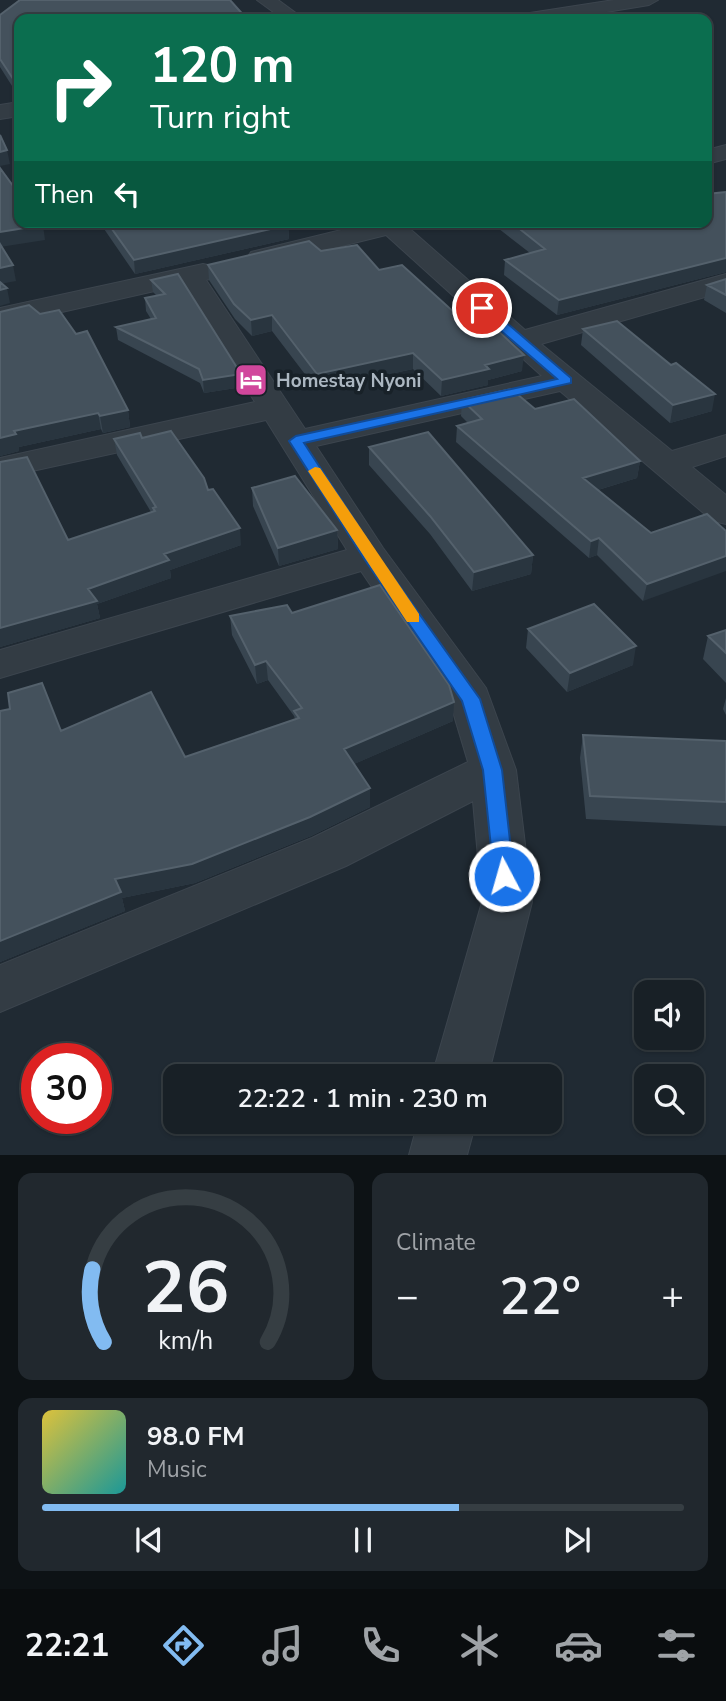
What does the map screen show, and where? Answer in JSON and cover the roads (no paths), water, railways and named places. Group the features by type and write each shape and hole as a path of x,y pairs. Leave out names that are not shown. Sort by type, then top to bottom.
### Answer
{"street":[{"path":"266,0 287,14"},
{"path":"540,14 649,0"},
{"path":"0,317 383,228"},
{"path":"403,228 519,341 726,513"},
{"path":"189,275 370,556 471,699 493,770 507,902 463,1064"},
{"path":"519,341 726,282"},
{"path":"0,468 567,380"},
{"path":"668,463 726,445"},
{"path":"0,664 370,556"},
{"path":"0,989 329,852 493,770"},
{"path":"438,1155 444,1134"}],"place":[{"name":"Homestay Nyoni","path":"251,380"}]}
